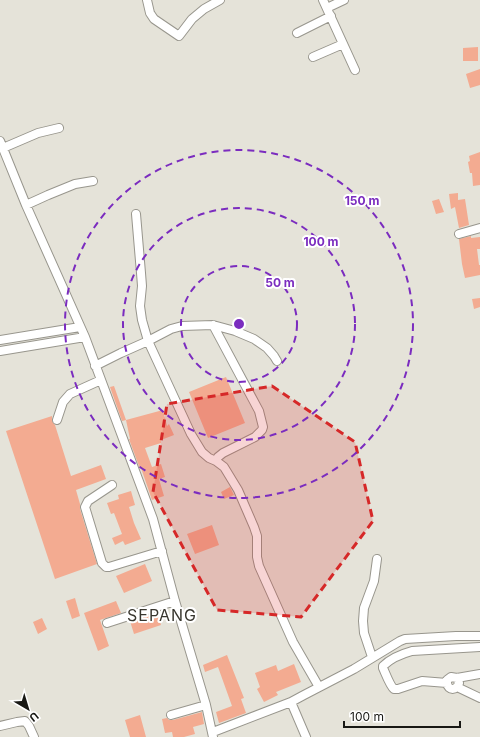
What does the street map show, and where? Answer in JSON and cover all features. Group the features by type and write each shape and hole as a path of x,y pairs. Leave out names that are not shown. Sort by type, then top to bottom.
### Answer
{"street":[{"path":"147,0 150,13 154,19 179,36 192,19 204,9 220,0"},
{"path":"323,0 355,70"},
{"path":"327,8 344,0"},
{"path":"297,33 331,16"},
{"path":"314,57 343,44"},
{"path":"59,128 1,144 26,205 85,337 153,519 213,734 290,702 354,669 395,643 405,639 480,636"},
{"path":"26,205 68,186 93,181"},
{"path":"136,214 141,274 140,306 148,341 191,434 202,452 224,467 238,490 257,536 258,566 293,642 320,687"},
{"path":"459,234 480,228"},
{"path":"213,324 259,411 263,428 254,437 222,453 216,461"},
{"path":"96,366 148,341 171,328 213,324 254,339 267,348 277,362"},
{"path":"0,340 80,327"},
{"path":"47,332 50,343"},
{"path":"0,351 85,337"},
{"path":"57,420 63,402 70,394 101,380"},
{"path":"112,485 88,501 86,507 102,563 106,567 109,567 162,551"},
{"path":"372,657 364,633 363,621 364,608 374,581 377,558"},
{"path":"107,623 175,601"},
{"path":"447,683 422,681 395,689 392,687 383,666 394,658 412,651 480,647"},
{"path":"447,683 452,677 456,678 480,674"},
{"path":"456,678 459,683 457,687"},
{"path":"447,683 449,688 455,689 457,687 480,698"},
{"path":"290,702 306,737"},
{"path":"171,715 206,705"},
{"path":"0,726 25,721 34,737"}],"highlighted area":[{"path":"272,386 355,442 373,521 301,617 217,610 153,492 167,404"}],"building":[{"path":"478,47 478,61 463,61 463,48"},
{"path":"480,69 480,85 470,88 466,74"},
{"path":"480,152 480,185 473,186 472,173 470,173 468,162 470,161 469,156"},
{"path":"458,193 458,200 465,199 469,225 459,228 455,207 451,209 449,194"},
{"path":"439,199 444,212 436,214 432,201"},
{"path":"471,236 471,238 480,237 480,249 477,249 480,275 465,278 459,239"},
{"path":"480,298 480,307 474,309 472,299"},
{"path":"226,377 245,423 208,438 189,392"},
{"path":"114,386 126,420 122,421 110,387"},
{"path":"163,410 167,426 169,424 174,435 161,440 161,443 145,448 152,467 161,464 165,477 159,479 164,496 152,500 129,439 126,420"},
{"path":"52,416 52,421 55,425 71,476 101,465 106,479 76,490 80,509 97,564 55,579 6,431"},
{"path":"230,487 234,495 224,499 221,492"},
{"path":"131,491 135,505 129,507 141,539 125,545 123,541 115,545 112,538 122,534 114,513 111,514 107,503 119,499 118,495"},
{"path":"212,525 219,545 195,554 187,534"},
{"path":"145,564 152,581 124,593 116,576"},
{"path":"75,598 80,616 72,619 66,601"},
{"path":"116,601 121,613 100,620 109,646 98,651 84,613"},
{"path":"157,613 161,625 134,634 130,621"},
{"path":"42,618 47,629 38,634 33,622"},
{"path":"227,655 244,698 241,699 246,713 219,723 216,712 232,706 218,667 205,672 203,665"},
{"path":"294,664 301,682 276,692 278,695 264,702 257,689 260,687 255,673 276,665 278,671"},
{"path":"202,712 204,724 193,727 195,734 184,737 173,737 172,732 165,733 162,719 167,718 169,720 173,720"},
{"path":"140,715 146,737 130,737 125,720"}],"district":[{"name":"SEPANG","path":"162,615"}]}
